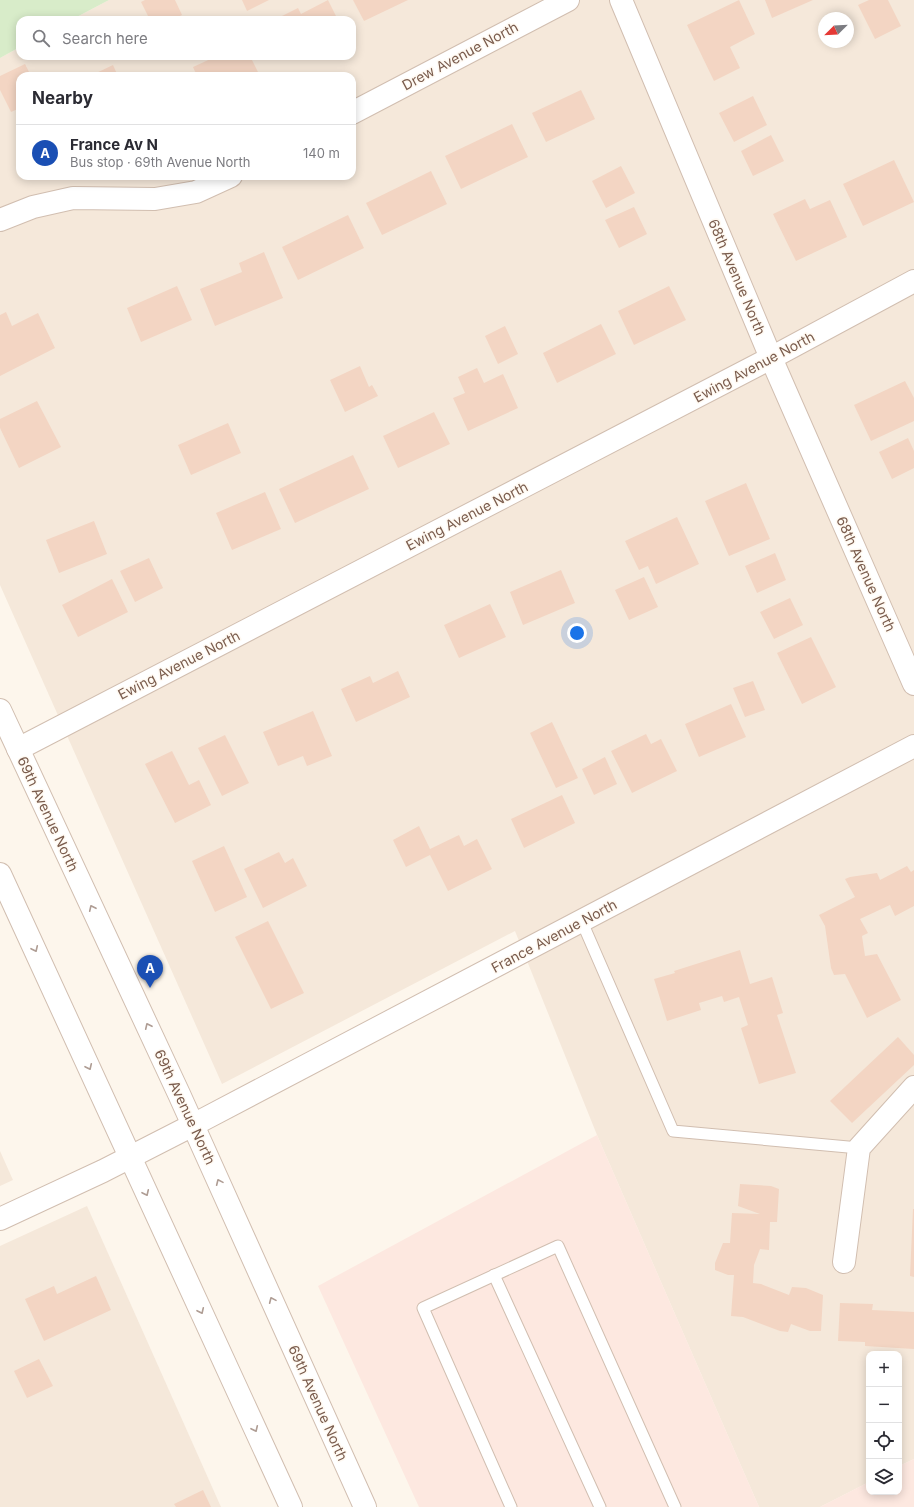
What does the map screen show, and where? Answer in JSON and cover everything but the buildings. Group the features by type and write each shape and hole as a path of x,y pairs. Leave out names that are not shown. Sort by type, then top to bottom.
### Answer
{"street":[{"name":"Drew Avenue North","path":"356,111 568,0"},
{"name":"68th Avenue North","path":"621,0 771,358 914,684"},
{"path":"0,220 33,207 73,198 156,199 196,192 222,180"},
{"name":"Ewing Avenue North","path":"18,750 771,358 914,281"},
{"name":"69th Avenue North","path":"0,710 193,1125 365,1507"},
{"name":"France Avenue North","path":"130,1157 582,922 914,746"},
{"path":"0,874 291,1507"},
{"path":"844,1262 859,1148 914,1087"},
{"path":"0,1219 130,1157"}],"lane":[{"path":"582,922 673,1131 859,1148"},
{"path":"511,1507 423,1308 558,1246 675,1507"},
{"path":"494,1275 600,1507"}],"shaded area":[{"path":"109,0 914,0 914,1459 902,1465 902,1351 866,1351 866,1484 820,1507 759,1507 597,1135 515,931 222,1084 0,585 0,58 16,49 16,60 356,60 356,16 79,16"},
{"path":"597,1135 759,1507 419,1507 318,1286"},
{"path":"0,1151 13,1180 0,1186"},
{"path":"87,1206 221,1507 0,1507 0,1246"},
{"path":"914,1459 914,1507 820,1507 866,1484 866,1495 902,1495 902,1465"}],"green space":[{"path":"0,0 109,0 79,16 16,16 16,49 0,58"}],"place":[{"name":"France Av N","path":"150,988"}]}
